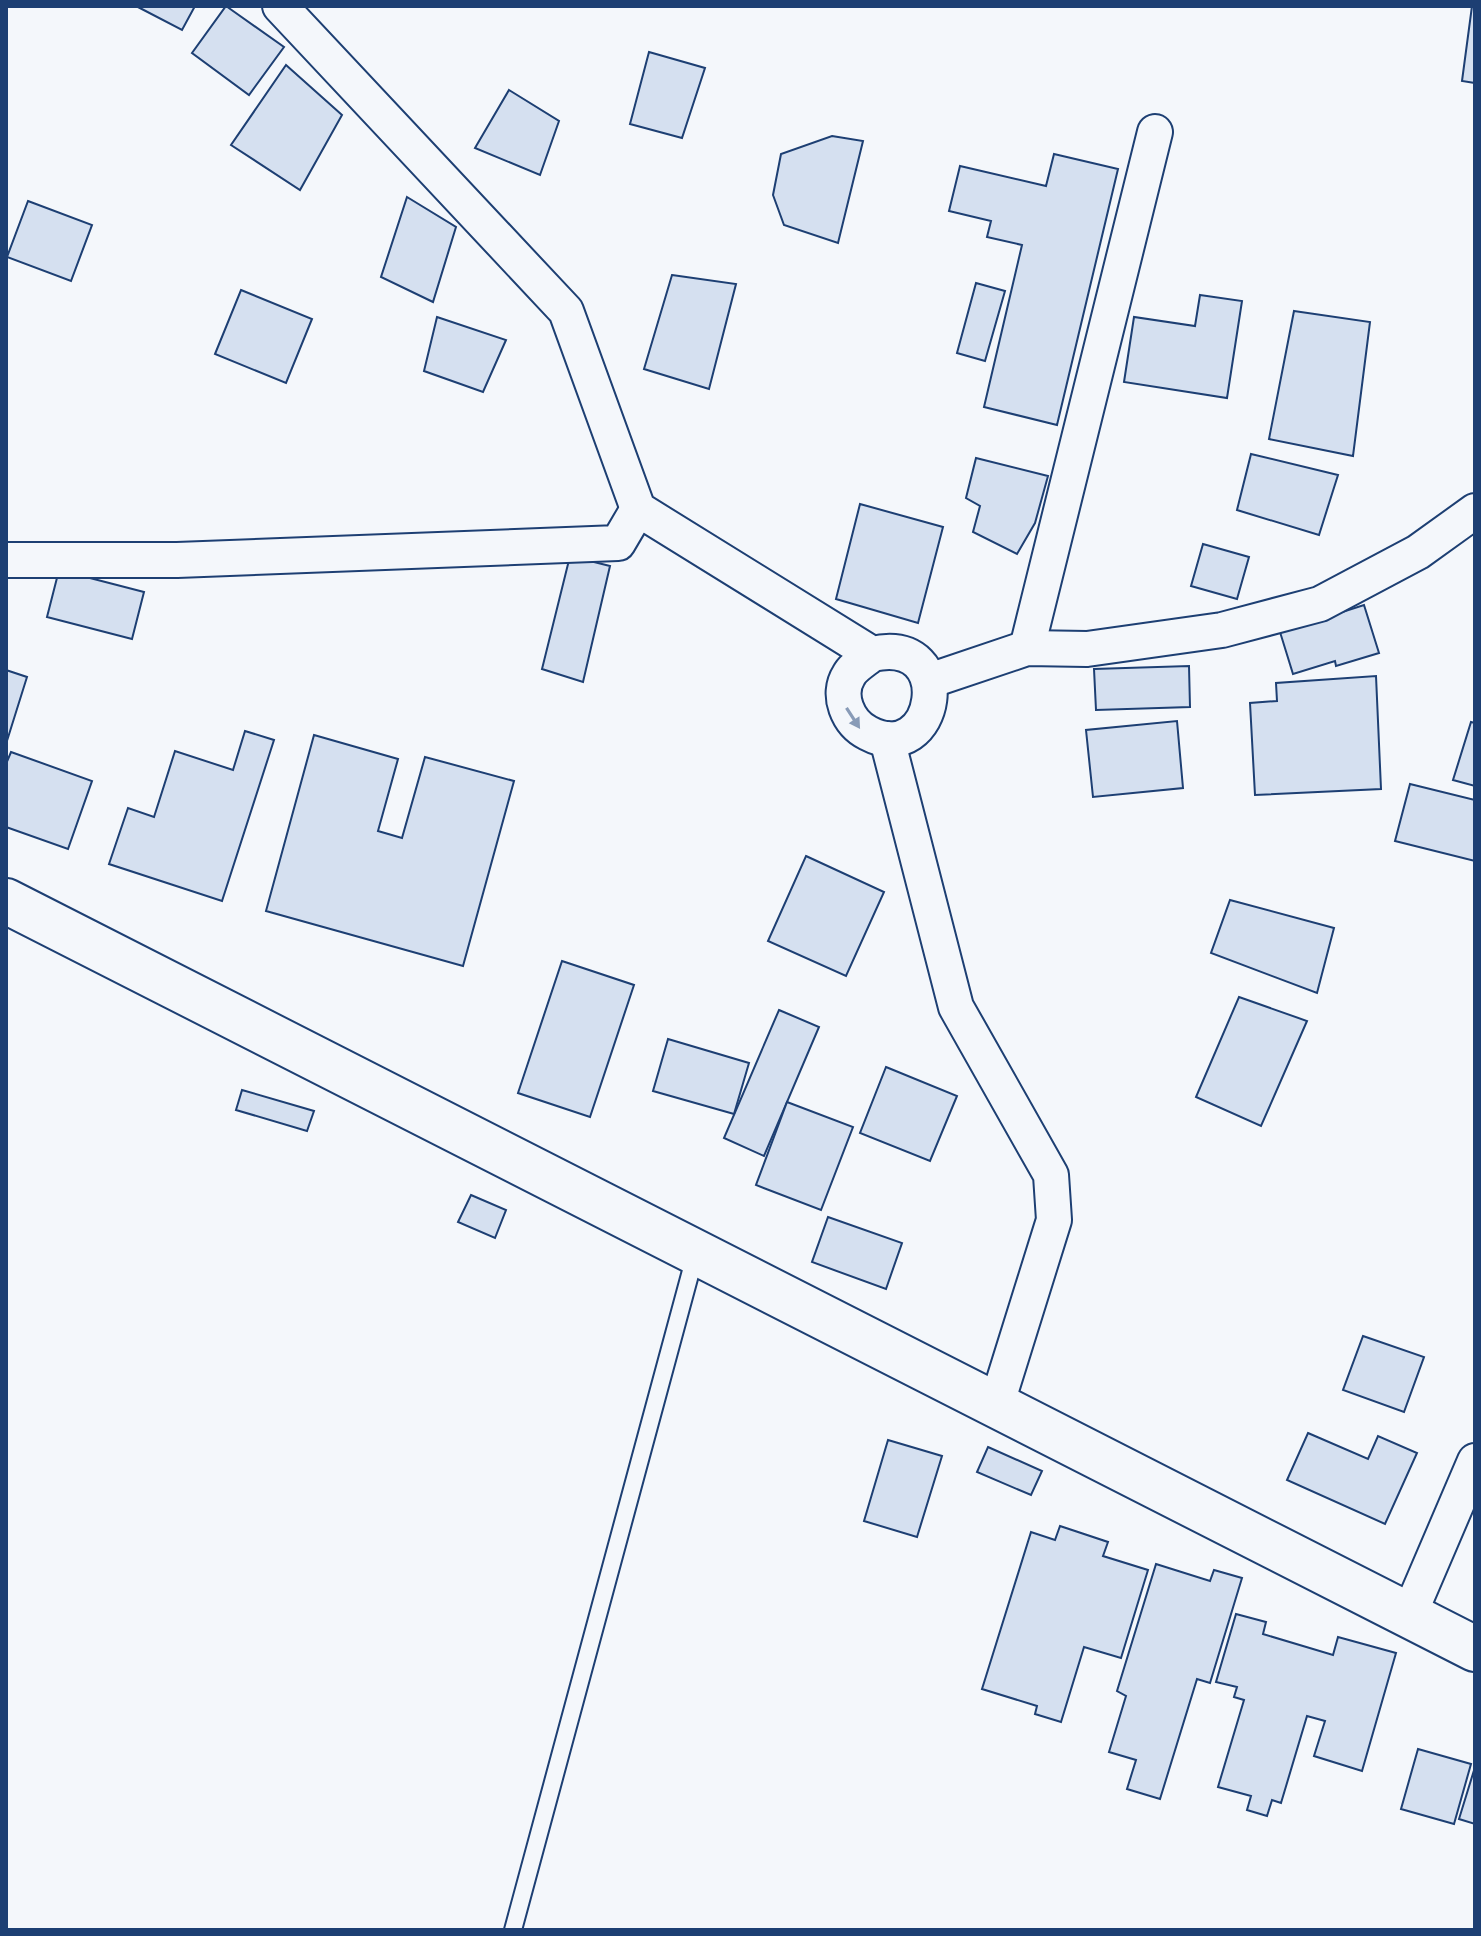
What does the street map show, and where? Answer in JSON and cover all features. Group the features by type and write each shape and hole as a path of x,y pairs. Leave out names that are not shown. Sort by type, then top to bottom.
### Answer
{"main road":[{"path":"6,901 1475,1649"}],"street":[{"path":"280,6 566,311 638,509 872,654"},
{"path":"1027,648 1155,132"},
{"path":"6,560 177,560 618,543 638,509"},
{"path":"929,681 1027,648 1087,649 1222,630 1320,604 1418,552 1475,511"},
{"path":"886,651 913,659 929,681 932,695 930,709 914,731 901,737 887,739 859,729 844,703 844,688 849,674 872,654 886,651"},
{"path":"887,739 956,1007 1051,1175 1054,1220 996,1406"},
{"path":"1409,1615 1475,1461"}],"lane":[{"path":"513,1930 696,1253"}],"building":[{"path":"136,6 195,6 182,30"},
{"path":"226,6 284,47 249,95 192,53"},
{"path":"1472,6 1475,6 1475,83 1462,81"},
{"path":"649,52 705,68 682,138 630,124"},
{"path":"286,65 342,115 300,190 231,145"},
{"path":"509,90 559,121 540,175 475,148"},
{"path":"832,136 863,141 838,243 784,225 773,195 781,154"},
{"path":"1054,154 1118,169 1057,425 984,407 1022,245 987,237 991,221 949,211 960,166 1046,186"},
{"path":"407,197 456,227 433,302 381,277"},
{"path":"28,201 92,225 71,281 7,257"},
{"path":"672,275 736,284 709,389 644,369"},
{"path":"976,283 1005,291 985,361 957,353"},
{"path":"241,290 312,319 286,383 215,354"},
{"path":"1200,295 1242,301 1227,398 1124,382 1134,317 1195,326"},
{"path":"1294,311 1370,322 1353,456 1269,439"},
{"path":"437,317 506,340 483,392 424,371"},
{"path":"1251,454 1338,475 1319,535 1237,510"},
{"path":"976,458 1048,476 1035,523 1017,554 973,532 980,506 966,498"},
{"path":"860,504 943,527 918,623 836,599"},
{"path":"1203,544 1249,557 1237,599 1191,586"},
{"path":"570,556 610,566 583,682 542,669"},
{"path":"59,570 144,592 132,639 47,617"},
{"path":"1364,605 1379,653 1336,666 1335,661 1293,674 1280,632"},
{"path":"1189,666 1190,707 1096,710 1094,669"},
{"path":"6,670 27,677 6,744"},
{"path":"1376,676 1381,789 1255,795 1250,703 1277,701 1276,683"},
{"path":"1177,721 1183,788 1093,797 1086,730"},
{"path":"1471,722 1475,723 1475,786 1453,780"},
{"path":"245,731 274,740 222,901 109,864 128,808 154,817 175,751 233,770"},
{"path":"314,735 398,759 378,831 402,838 425,757 514,781 463,966 266,911"},
{"path":"11,752 92,781 68,849 6,827 6,764"},
{"path":"1410,784 1475,800 1475,861 1395,841"},
{"path":"806,856 884,892 846,976 768,941"},
{"path":"1230,900 1334,928 1317,993 1211,953"},
{"path":"562,961 634,985 590,1117 518,1093"},
{"path":"1239,997 1307,1021 1261,1126 1196,1097"},
{"path":"779,1010 819,1027 764,1156 724,1138"},
{"path":"668,1039 749,1063 734,1114 653,1091"},
{"path":"886,1067 957,1096 930,1161 860,1133"},
{"path":"242,1090 314,1111 307,1131 236,1110"},
{"path":"787,1102 853,1127 821,1210 756,1185"},
{"path":"471,1195 506,1210 495,1238 458,1222"},
{"path":"828,1217 902,1243 886,1289 812,1262"},
{"path":"1363,1336 1424,1357 1404,1412 1343,1390"},
{"path":"1308,1433 1368,1459 1378,1436 1417,1453 1385,1524 1287,1480"},
{"path":"888,1440 942,1456 917,1537 864,1521"},
{"path":"988,1447 1042,1471 1031,1495 977,1472"},
{"path":"1060,1526 1108,1542 1103,1556 1148,1570 1121,1658 1084,1647 1061,1722 1035,1714 1037,1706 982,1689 1031,1532 1055,1540"},
{"path":"1156,1564 1210,1581 1214,1570 1242,1578 1210,1683 1197,1679 1160,1799 1127,1789 1136,1760 1109,1752 1126,1696 1117,1691"},
{"path":"1236,1614 1266,1622 1263,1634 1333,1655 1338,1637 1396,1653 1362,1771 1314,1756 1325,1721 1307,1716 1281,1803 1272,1800 1267,1816 1247,1810 1251,1796 1218,1787 1244,1700 1234,1697 1237,1687 1216,1682"},
{"path":"1418,1749 1471,1764 1454,1824 1401,1809"},
{"path":"1475,1767 1475,1824 1459,1819"}]}
